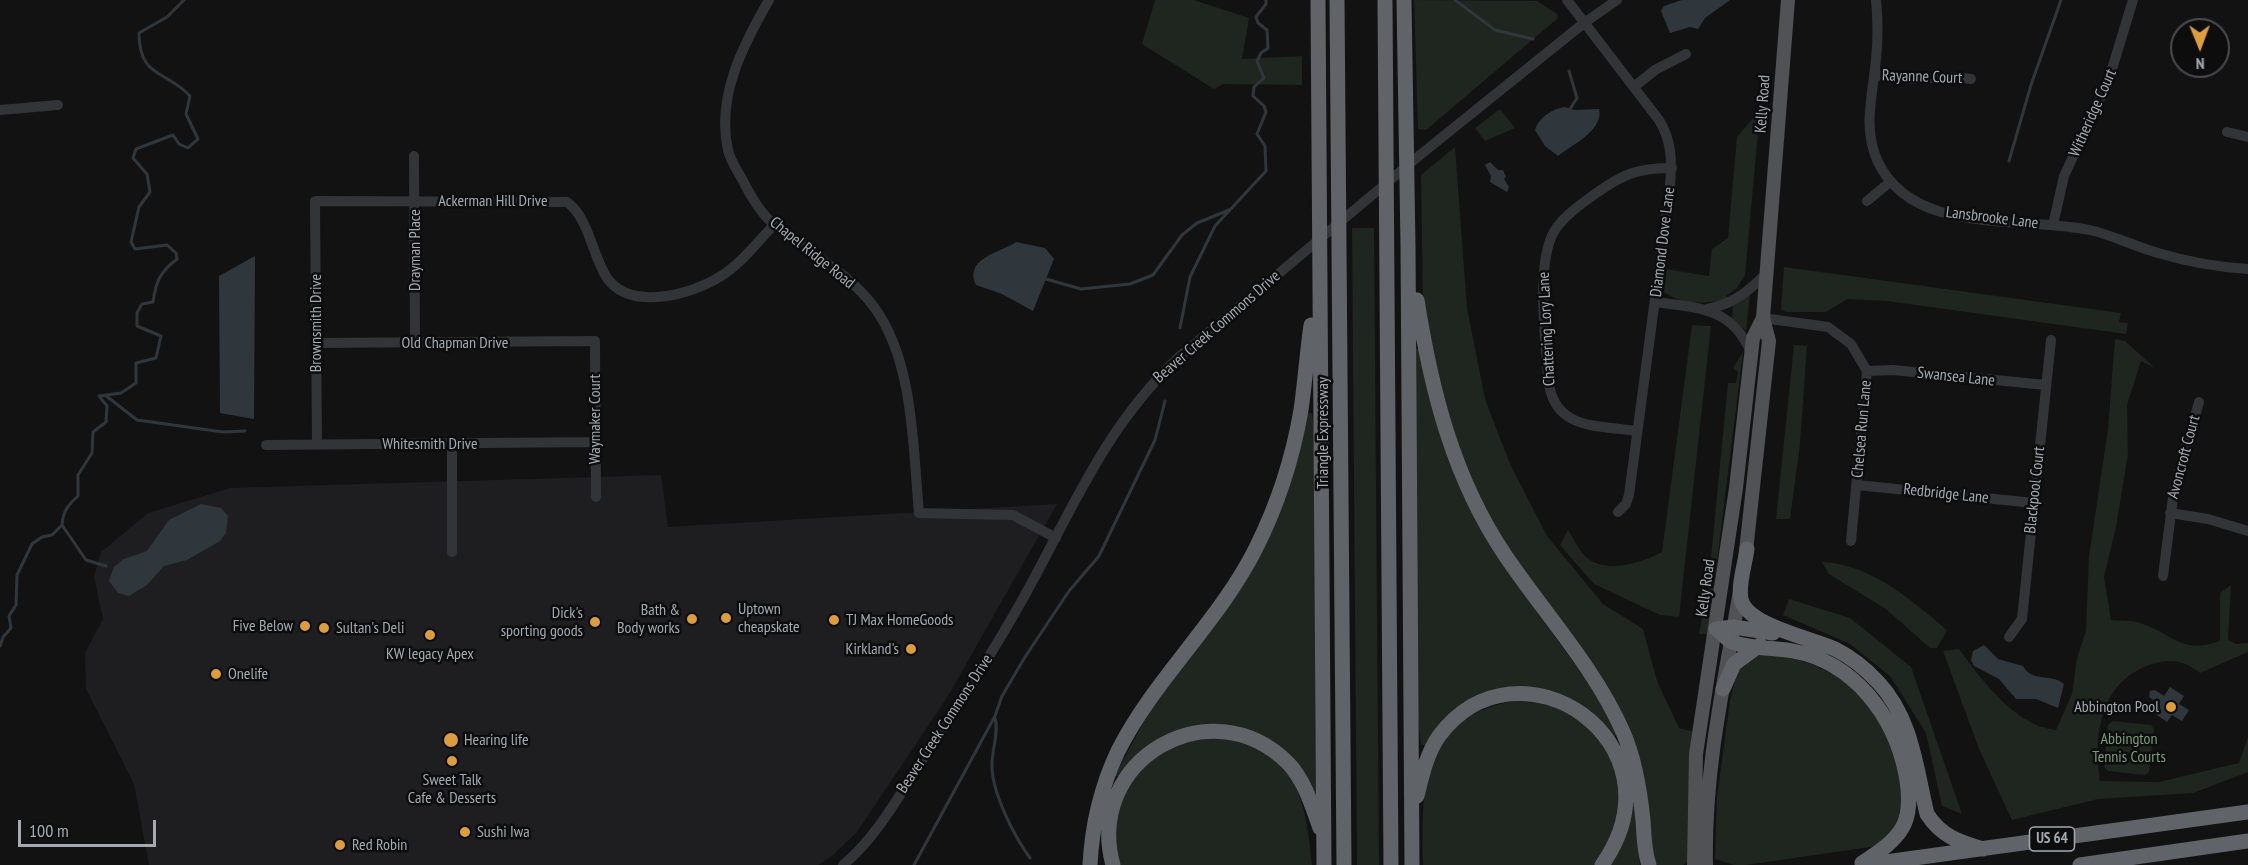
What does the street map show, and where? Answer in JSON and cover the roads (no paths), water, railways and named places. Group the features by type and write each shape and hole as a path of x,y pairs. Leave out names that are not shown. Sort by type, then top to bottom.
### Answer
{"highway":[{"path":"1318,0 1318,280 1324,865"},
{"name":"Triangle Expressway","path":"1337,0 1344,865"},
{"path":"1385,0 1392,865"},
{"path":"1404,0 1412,865"},
{"path":"1408,246 1428,370 1442,424 1463,476 1492,535 1601,690 1624,733 1639,791 1649,865"},
{"path":"1090,865 1096,813 1119,751 1141,714 1225,603 1256,548 1273,510 1285,475 1300,412 1318,280"},
{"path":"1747,549 1741,598 1743,604 1761,622 1842,653 1880,684 1905,723 1927,813 1933,824 1958,842 1983,849"},
{"path":"1716,629 1760,645 1812,656 1835,667 1851,677 1868,694 1892,728 1901,753 1908,789 1907,820 1895,841 1862,865"},
{"path":"1733,634 1797,635"},
{"path":"1722,688 1734,664 1760,645"},
{"path":"1412,819 1432,749 1440,735 1463,713 1500,697 1520,694 1544,696 1570,705 1590,719 1606,735 1618,756 1625,778 1627,802 1622,829 1614,848 1602,865"},
{"path":"1113,865 1108,850 1108,828 1111,808 1121,785 1148,752 1184,735 1205,731 1238,735 1255,741 1288,764 1308,796 1323,838"},
{"name":"US 64","path":"1862,865 2248,812"},
{"name":"US 64","path":"2080,865 2248,841"}],"main road":[{"name":"Kelly Road","path":"1694,865 1700,849 1707,784 1722,688 1747,549 1769,341 1763,318 1788,0"},
{"name":"Kelly Road","path":"1706,865 1700,849 1696,754 1716,629 1753,338 1763,318"}],"street":[{"name":"Chapel Ridge Road","path":"769,0 750,34 731,81 725,117 728,151 750,196 774,225 836,267 874,306 892,339 906,384 920,513 1013,515 1056,538"},
{"name":"Diamond Dove Lane","path":"1567,0 1635,86 1665,129 1671,153 1672,168 1629,495 1626,504 1618,512"},
{"name":"Beaver Creek Commons Drive","path":"843,865 867,842 1006,629 1111,437 1143,393 1179,357 1299,255 1584,23 1617,0"},
{"name":"Lansbrooke Lane","path":"1876,0 1877,40 1869,113 1870,136 1878,161 1890,182 1911,199 1938,211 1985,220 2053,225 2096,232 2184,260 2248,269"},
{"name":"Witheridge Court","path":"2053,225 2064,176 2108,82 2133,0"},
{"path":"1635,86 1655,70 1686,54"},
{"name":"Rayanne Court","path":"1874,75 1912,79 1954,76 1971,79"},
{"path":"0,110 58,105"},
{"path":"2227,132 2248,137"},
{"name":"Drayman Place","path":"414,156 415,343"},
{"name":"Chattering Lory Lane","path":"1637,430 1580,423 1563,416 1554,404 1548,378 1543,268 1549,240 1556,228 1575,209 1617,178 1634,170 1672,168"},
{"path":"1867,201 1890,182"},
{"name":"Ackerman Hill Drive","path":"315,201 567,202 578,214 608,278 626,293 647,296 694,290 723,275 774,225"},
{"name":"Brownsmith Drive","path":"315,201 317,445"},
{"path":"1706,309 1731,303 1767,273"},
{"path":"1655,302 1706,309 1735,325 1751,353"},
{"name":"Chelsea Run Lane","path":"1763,318 1828,327 1851,344 1867,371 1851,541"},
{"name":"Blackpool Court","path":"2009,637 2022,619 2051,340"},
{"name":"Old Chapman Drive","path":"316,344 595,341"},
{"name":"Waymaker Court","path":"595,341 596,497"},
{"name":"Swansea Lane","path":"1867,371 1893,370 2046,385"},
{"name":"Avoncroft Court","path":"2163,576 2170,513 2199,402"},
{"name":"Whitesmith Drive","path":"266,446 595,442"},
{"path":"452,444 452,552"},
{"name":"Redbridge Lane","path":"1857,485 2034,503"},
{"path":"2170,513 2248,531"}],"waterway":[{"path":"0,646 3,637 11,628 9,616 16,605 17,575 32,544 42,537 52,535 62,525 67,509 78,496 78,475 92,453 93,432 106,422 107,406 99,396 121,393 136,383 136,363 156,358 161,336 137,326 137,313 142,304 153,302 160,278 166,268 177,259 176,253 167,245 135,249 131,242 139,207 150,192 147,174 133,158 136,149 173,135 179,144 188,148 198,139 186,114 190,96 149,66 140,48 139,33 167,17 184,0"},
{"path":"1180,328 1190,277 1215,226 1266,171 1265,146 1257,134 1266,112 1264,106 1253,96 1254,87 1264,78 1257,61 1261,53 1268,48 1267,30 1258,23 1256,17 1266,4 1266,0"},
{"path":"1455,0 1495,30 1533,39"},
{"path":"2009,161 2031,85 2061,0"},
{"path":"1568,112 1577,98 1569,71"},
{"path":"1046,279 1081,289 1130,284 1153,275 1182,235 1197,223 1229,210"},
{"path":"105,395 137,420 223,432 245,431"},
{"path":"914,865 995,716 1002,696 1025,657 1069,591 1099,556 1155,440 1165,401"},
{"path":"62,525 86,560 106,566"},
{"path":"995,718 992,764 995,787 1011,826 1030,858"}],"place":[{"name":"Uptown cheapskate","path":"726,618"},
{"name":"Bath & Body works","path":"692,619"},
{"name":"TJ Max HomeGoods","path":"834,620"},
{"name":"Dick's sporting goods","path":"595,622"},
{"name":"Five Below","path":"305,626"},
{"name":"Sultan's Deli","path":"324,628"},
{"name":"KW legacy Apex","path":"430,635"},
{"name":"Kirkland's","path":"911,649"},
{"name":"Onelife","path":"216,674"},
{"name":"Abbington Pool","path":"2171,707"},
{"name":"Hearing life","path":"451,740"},
{"name":"Sweet Talk Cafe & Desserts","path":"452,761"},
{"name":"Sushi Iwa","path":"465,832"},
{"name":"Red Robin","path":"340,845"}],"park label":[{"name":"Abbington Tennis Courts","path":"2129,748"}]}
